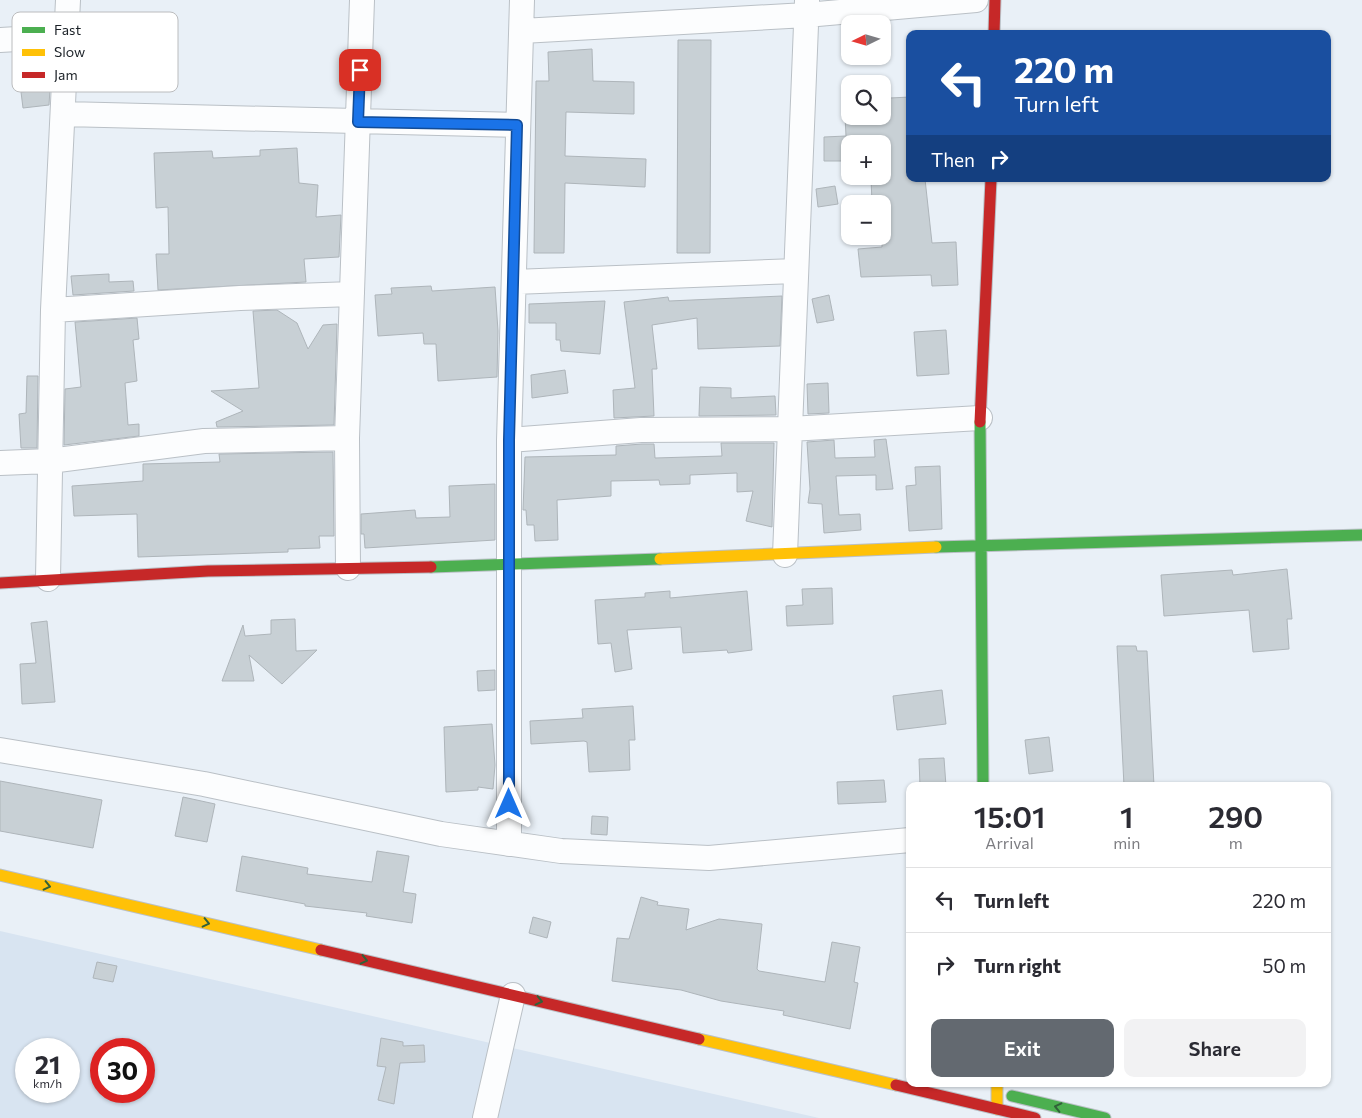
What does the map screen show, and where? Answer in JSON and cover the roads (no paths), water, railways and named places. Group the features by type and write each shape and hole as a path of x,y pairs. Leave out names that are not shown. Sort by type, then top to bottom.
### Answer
{"street":[{"path":"348,568 348,438 362,0"},
{"path":"509,844 509,440 522,0"},
{"path":"522,31 806,8 976,0"},
{"path":"994,30 995,0"},
{"path":"786,555 806,8"},
{"path":"48,579 53,310 65,92"},
{"path":"64,114 517,125"},
{"path":"983,782 980,418 990,182"},
{"path":"514,282 796,271"},
{"path":"53,310 240,298 352,294"},
{"path":"509,440 641,430 790,429 980,418"},
{"path":"0,463 50,461 204,441 348,438"},
{"path":"0,582 208,571 509,566 982,545 1092,544 1362,535"},
{"path":"0,750 204,784 441,834 561,851 709,858 906,840"},
{"path":"0,875 1034,1118"},
{"path":"485,1118 513,995"},
{"path":"997,1109 995,1089 1105,1118"}]}
